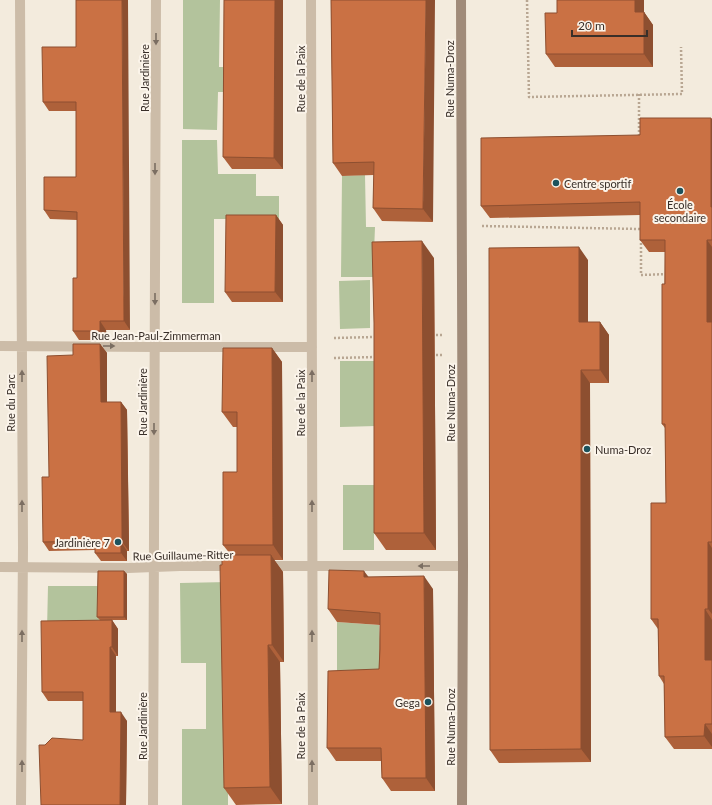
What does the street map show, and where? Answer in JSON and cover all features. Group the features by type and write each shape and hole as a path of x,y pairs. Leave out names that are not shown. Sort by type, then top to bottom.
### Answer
{"main road":[{"name":"Rue Numa-Droz","path":"461,0 463,566 462,805"}],"street":[{"name":"Rue du Parc","path":"20,0 22,346 21,805"},
{"name":"Rue Jardinière","path":"153,805 156,0"},
{"name":"Rue de la Paix","path":"311,0 313,805"},
{"name":"Rue Jean-Paul-Zimmerman","path":"0,346 312,347"},
{"name":"Rue Guillaume-Ritter","path":"0,567 128,568 154,566 244,566"},
{"path":"260,566 463,566"}],"path":[{"path":"527,0 529,97 682,94 681,47"},
{"path":"639,94 639,142"},
{"path":"640,221 641,275 673,274"},
{"path":"482,226 640,229"},
{"path":"427,335 443,335"},
{"path":"334,338 380,336"},
{"path":"427,355 443,355"},
{"path":"334,358 380,356"}],"green space":[{"path":"183,0 220,0 219,67 280,67 280,92 218,92 217,130 183,129"},
{"path":"182,140 217,140 218,174 256,174 256,196 279,196 279,219 214,219 214,303 182,303"},
{"path":"365,175 366,227 375,227 373,277 341,277 342,176"},
{"path":"370,280 370,328 340,329 339,281"},
{"path":"340,361 375,361 376,426 340,427"},
{"path":"343,485 374,485 374,550 343,550"},
{"path":"228,582 228,805 182,805 182,729 206,729 206,663 181,663 180,583"},
{"path":"48,586 101,586 100,620 47,630"},
{"path":"337,622 379,625 383,682 337,684"}],"building":[{"path":"76,0 122,0 124,321 100,321 100,331 73,331 73,278 77,278 77,212 44,210 44,177 76,177 76,102 43,102 42,47 76,47"},
{"path":"224,0 275,0 274,158 223,157"},
{"path":"331,0 426,0 423,209 373,208 374,162 333,163"},
{"path":"557,0 635,0 635,12 644,12 644,54 546,54 545,13 557,13"},
{"path":"640,118 711,118 712,240 707,240 707,322 712,322 712,542 708,542 708,609 705,609 705,660 712,660 712,724 705,724 704,736 665,737 664,676 659,676 658,619 651,619 651,503 666,503 665,424 662,424 662,284 665,284 665,240 640,240 640,202 481,206 481,138 640,135"},
{"path":"226,215 276,215 275,292 225,292"},
{"path":"422,241 424,533 374,533 374,323 372,242"},
{"path":"579,247 579,322 600,322 600,370 581,370 581,749 490,750 489,248"},
{"path":"73,344 100,344 101,402 121,402 121,553 95,553 95,541 43,542 42,477 49,477 47,356 73,355"},
{"path":"223,348 272,348 273,545 223,545 223,472 237,472 237,412 222,412"},
{"path":"222,555 271,555 272,645 268,645 270,787 224,788 220,565 222,565"},
{"path":"329,570 364,571 364,577 424,576 426,778 382,778 381,748 327,748 328,671 379,669 380,649 380,613 328,609"},
{"path":"98,571 124,571 124,617 97,617"},
{"path":"112,620 112,647 110,647 110,712 121,712 120,805 41,805 39,745 45,745 52,738 83,740 83,692 42,692 41,621"}],"place":[{"name":"Centre sportif","path":"556,183"},
{"name":"École secondaire","path":"680,191"},
{"name":"Numa-Droz","path":"587,449"},
{"name":"Jardinière 7","path":"118,542"},
{"name":"Gega","path":"428,702"}]}
